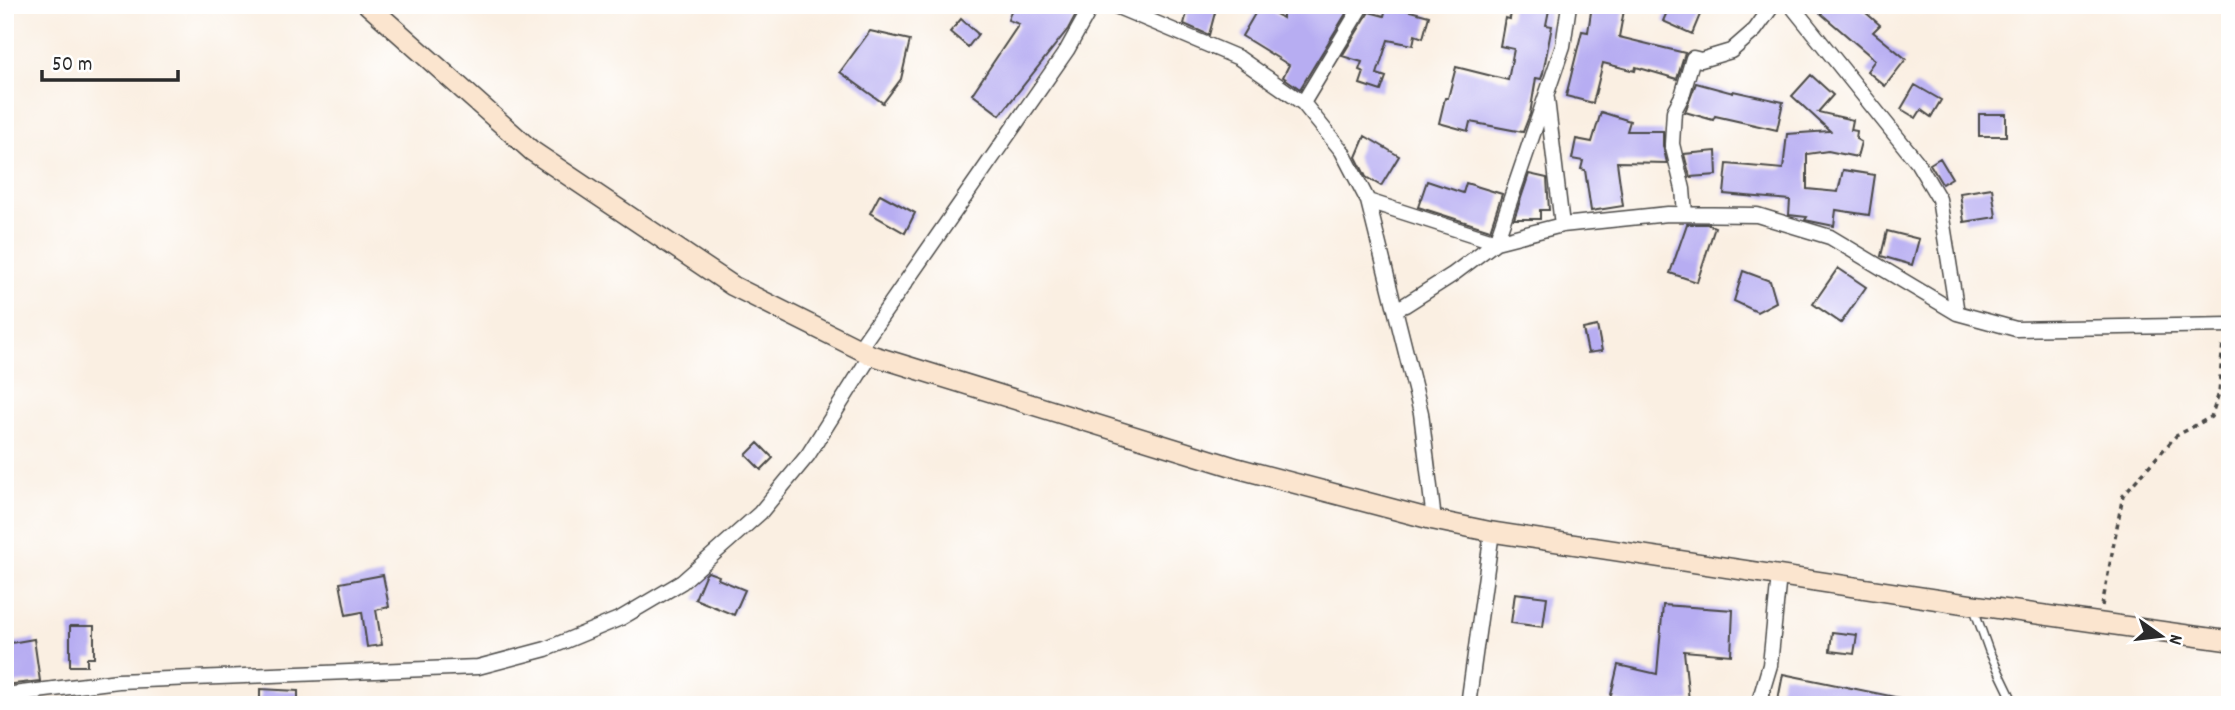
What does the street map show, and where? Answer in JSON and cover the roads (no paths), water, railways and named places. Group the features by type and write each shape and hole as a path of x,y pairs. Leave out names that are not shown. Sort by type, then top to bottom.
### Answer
{"main road":[{"path":"368,5 532,152 733,286 865,352 1237,468 1434,520 1973,605 2230,641"}],"street":[{"path":"5,695 118,681 478,667 546,649 621,618 682,583 750,522 808,456 865,352 1068,50 1092,5"},
{"path":"1113,5 1239,58 1303,103 1342,151 1368,201 1421,413 1434,520"},
{"path":"1303,103 1362,5"},
{"path":"1496,242 1563,46 1569,5"},
{"path":"1685,214 1683,189 1672,144 1674,111 1682,96 1693,58 1701,60 1731,51 1755,30 1773,5"},
{"path":"1791,5 1917,162 1939,200 1957,313"},
{"path":"1546,94 1562,225"},
{"path":"1368,201 1496,242"},
{"path":"1395,309 1452,275 1496,242 1562,225 1685,214 1757,215 1830,237 1957,313 2016,328 2227,325"},
{"path":"1468,705 1492,531"},
{"path":"1758,705 1770,665 1779,575"}],"lane":[{"path":"1973,605 1989,651 2015,705"}]}
